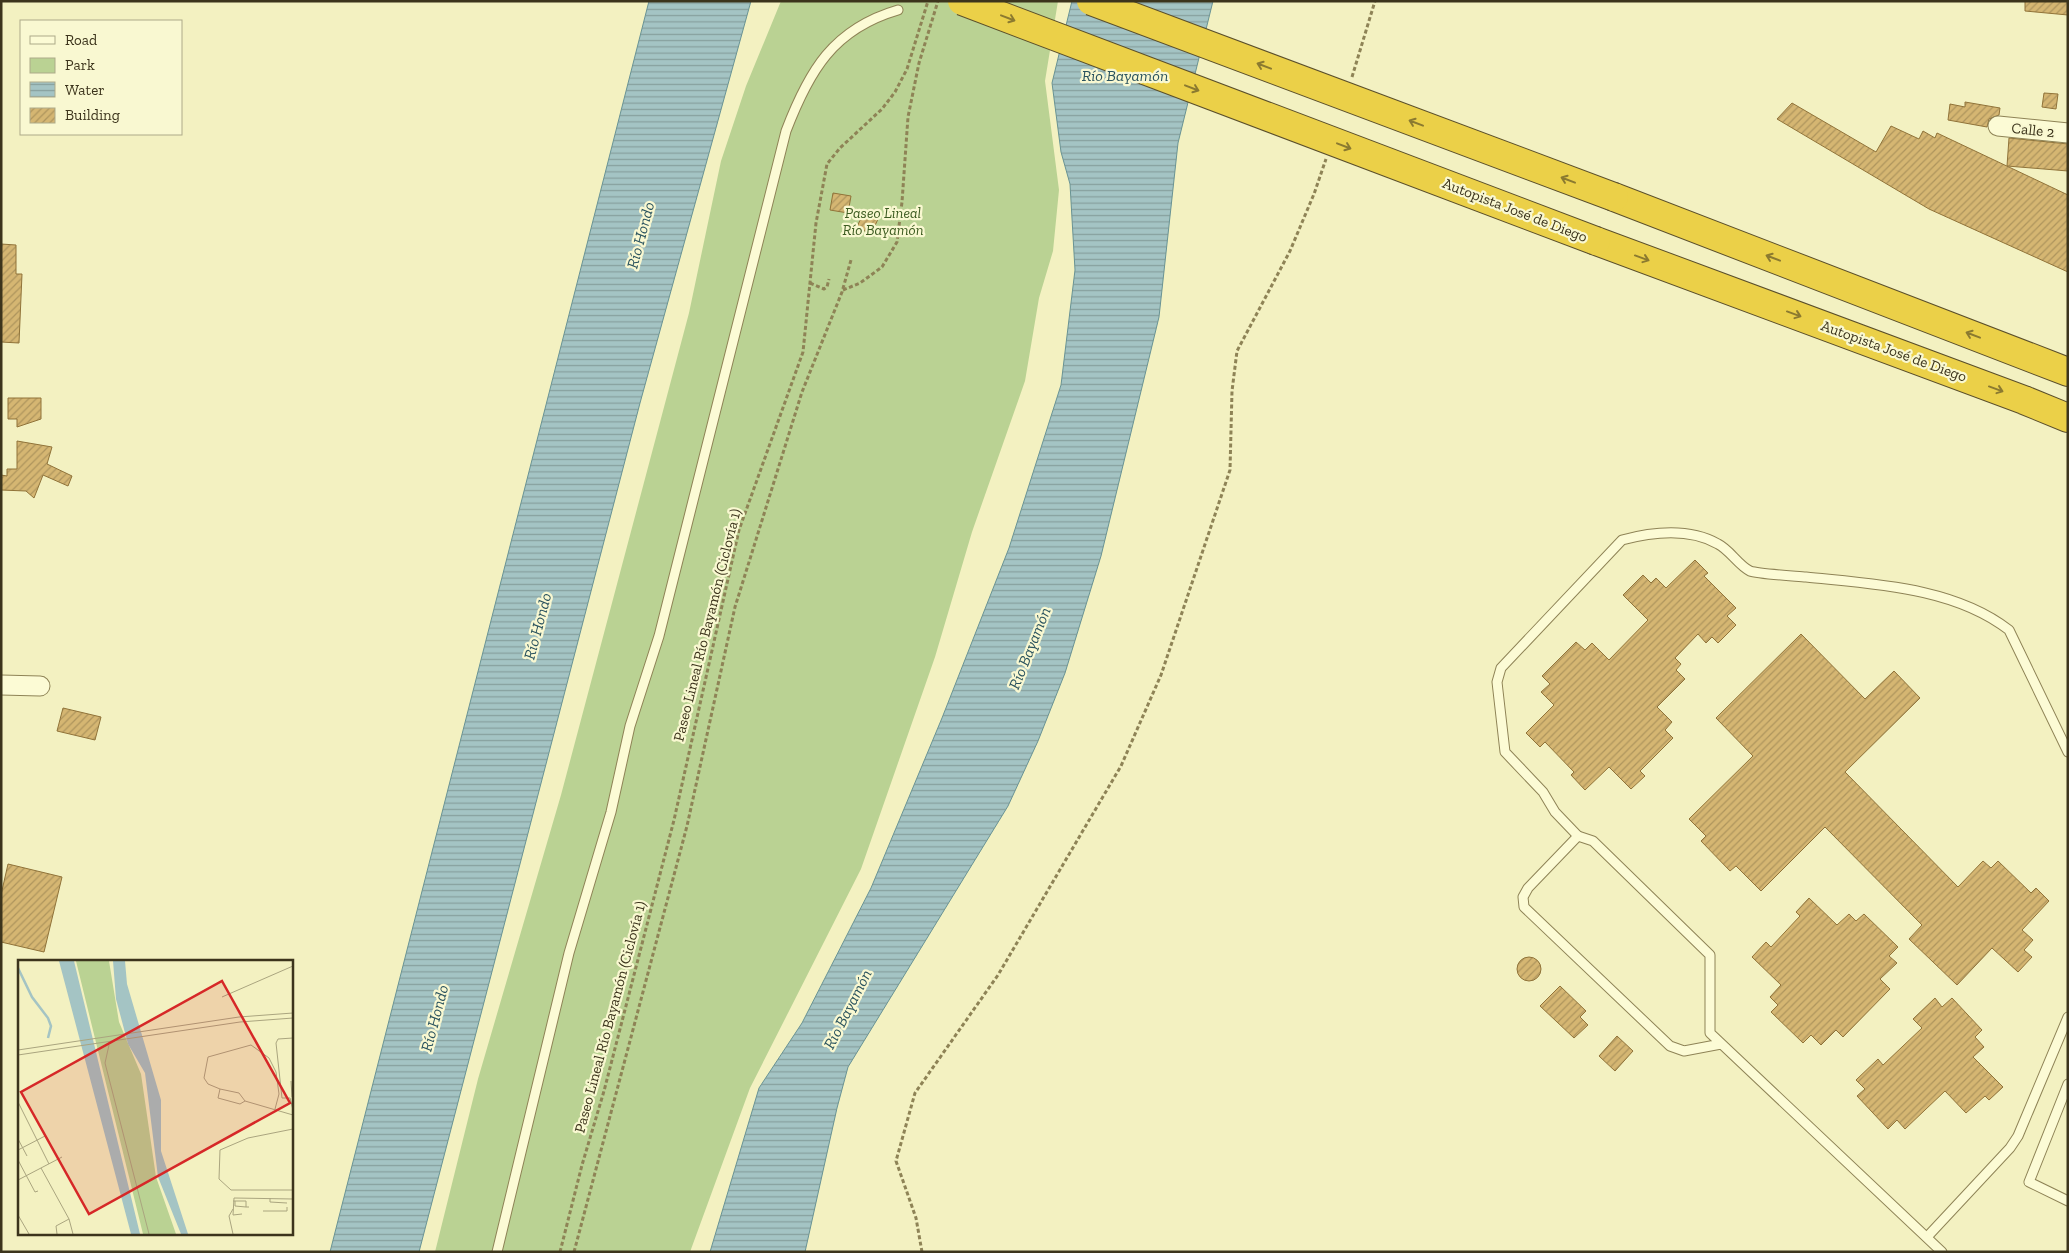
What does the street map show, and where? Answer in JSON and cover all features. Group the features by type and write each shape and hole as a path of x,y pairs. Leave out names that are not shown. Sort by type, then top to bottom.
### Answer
{"highway":[{"name":"Autopista José de Diego","path":"962,1 2068,418"},
{"path":"1091,1 1614,197 2068,372"}],"street":[{"name":"Calle 2","path":"1998,126 2068,133"},
{"path":"1,685 40,686"}],"lane":[{"path":"497,1252 569,953 611,812 630,726 662,626 786,130 796,105 815,70 843,36 866,22 898,10"},
{"path":"1942,1252 1710,1033 1710,955 1593,841 1578,836 1555,812 1543,792 1504,752 1497,682 1501,668 1507,661 1622,540 1634,536 1678,533 1697,535 1719,544 1750,571 1910,588 1975,610 1996,620 2009,630 2068,752"},
{"path":"1578,836 1528,888 1523,897 1524,907 1670,1046 1684,1051 1721,1044"},
{"path":"1927,1237 2010,1148 2018,1136 2068,1017"},
{"path":"2068,1084 2030,1182 2068,1201"}],"path":[{"name":"Paseo Lineal Río Bayamón (Ciclovía 1)","path":"560,1252 674,820 739,530 803,352 816,223 827,164 840,148 882,109 895,92 907,69 928,1"},
{"path":"842,290 860,283 882,267 897,242 909,110 919,63 938,1"},
{"path":"1351,82 1375,1"},
{"path":"922,1252 916,1218 896,1161 914,1093 1003,967 1121,766 1157,684 1230,470 1232,391 1237,351 1290,252 1314,194 1326,157"},
{"path":"574,1252 687,826 735,607 802,392 852,260"},
{"path":"810,283 824,289 827,287 829,279"}],"green space":[{"name":"Paseo Lineal Río Bayamón","path":"781,1 1058,1 1045,81 1059,190 1053,251 1039,298 1025,381 972,532 935,657 861,869 750,1088 690,1252 435,1252 478,1079 561,795 689,313 721,161 746,86"}],"water":[{"name":"Río Hondo","path":"649,1 751,1 640,403 419,1252 330,1252"},
{"name":"Río Bayamón","path":"1072,1 1213,1 1178,143 1159,317 1101,556 1065,673 1038,741 1008,806 848,1067 805,1252 710,1252 759,1088 802,1023 871,888 942,718 1009,548 1061,385 1075,270 1070,184 1061,152 1052,83"}],"building":[{"path":"2025,1 2068,1 2068,15 2025,11"},
{"path":"2044,93 2058,94 2056,109 2042,107"},
{"path":"1965,102 2000,108 1999,115 1989,119 1987,127 1948,120 1950,104 1965,107"},
{"path":"1792,103 1876,152 1891,126 1919,139 1923,131 1935,138 1937,133 2068,195 2068,272 1929,209 1777,119"},
{"path":"2009,138 2068,144 2068,171 2007,166"},
{"path":"833,193 851,196 848,213 830,210"},
{"path":"864,211 879,217 871,234 857,227"},
{"path":"1,244 16,245 16,274 22,274 19,343 1,342"},
{"path":"8,398 41,398 41,419 17,427 17,419 8,419"},
{"path":"17,441 52,447 47,464 72,476 68,486 43,475 34,498 26,491 1,490 1,475 7,476 7,469 17,469"},
{"path":"1695,560 1708,573 1704,576 1736,608 1727,616 1736,625 1718,643 1712,637 1706,643 1698,634 1675,658 1681,664 1676,670 1685,679 1657,707 1672,722 1665,730 1673,738 1640,771 1645,776 1631,789 1609,767 1585,790 1571,775 1574,772 1545,742 1540,747 1526,733 1554,705 1541,692 1550,684 1542,676 1576,642 1585,650 1592,643 1609,660 1648,620 1623,595 1643,575 1651,583 1656,578 1666,588"},
{"path":"1801,634 1865,699 1894,671 1920,698 1845,772 1958,887 1983,861 1991,868 1998,861 2031,893 2036,888 2049,901 2022,930 2033,940 2024,950 2032,957 2018,972 1992,948 1957,985 1909,939 1922,925 1825,827 1761,891 1736,866 1730,871 1701,841 1706,836 1689,819 1753,756 1716,718"},
{"path":"63,708 101,717 95,740 57,731"},
{"path":"8,864 62,877 44,952 1,942 1,895"},
{"path":"1809,898 1837,925 1849,914 1856,921 1864,914 1898,947 1889,956 1897,963 1880,979 1890,989 1843,1037 1836,1030 1821,1045 1811,1035 1803,1043 1771,1012 1778,1005 1770,997 1781,985 1752,957 1766,942 1771,947 1800,916 1796,912"},
{"path":"1529,957 1538,960 1541,969 1538,978 1529,981 1520,978 1517,969 1520,960"},
{"path":"1560,986 1586,1011 1580,1017 1588,1025 1574,1038 1540,1006"},
{"path":"1935,998 1942,1007 1952,998 1982,1030 1975,1037 1984,1047 1973,1057 2003,1087 1989,1100 1985,1096 1966,1113 1945,1091 1905,1129 1897,1120 1888,1129 1857,1096 1865,1089 1856,1080 1878,1059 1883,1065 1922,1028 1913,1019"},
{"path":"1617,1036 1633,1051 1615,1071 1599,1056"}]}
